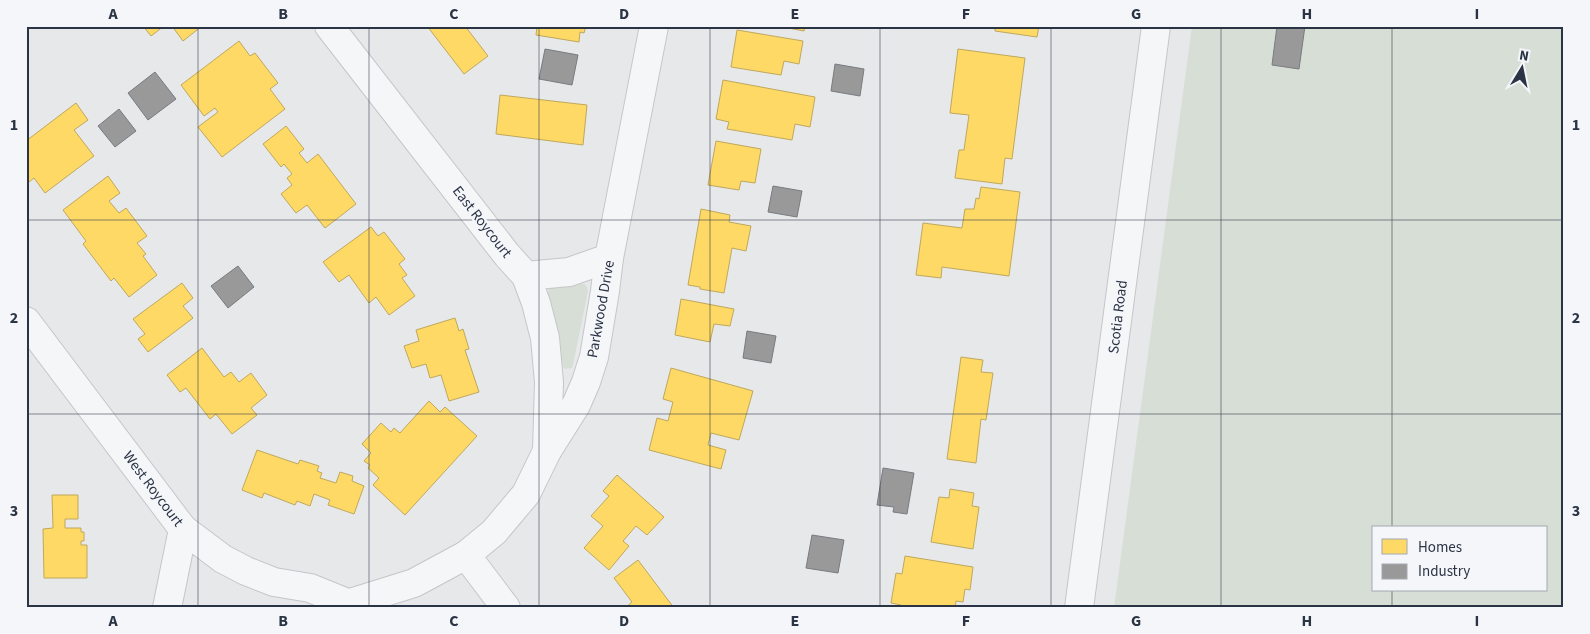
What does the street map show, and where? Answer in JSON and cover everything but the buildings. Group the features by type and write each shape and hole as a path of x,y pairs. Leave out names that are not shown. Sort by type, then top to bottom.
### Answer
{"street":[{"name":"East Roycourt","path":"329,26 526,276 536,303 544,338 549,382 547,451"},
{"name":"Parkwood Drive","path":"466,556 494,532 526,494 547,451 576,405 586,382 594,356 609,258 654,26"},
{"name":"Scotia Road","path":"1079,608 1156,26"},
{"path":"526,276 569,272 609,258"},
{"name":"West Roycourt","path":"26,321 183,529 223,560 274,582 310,588 341,606 414,582 466,556"},
{"path":"167,608 183,529"},
{"path":"466,556 506,608"}],"shaded area":[{"path":"1192,26 1564,26 1564,608 1114,608"},
{"path":"584,284 588,291 573,365 572,368 565,369 547,294 551,288 557,286 572,287"}]}
